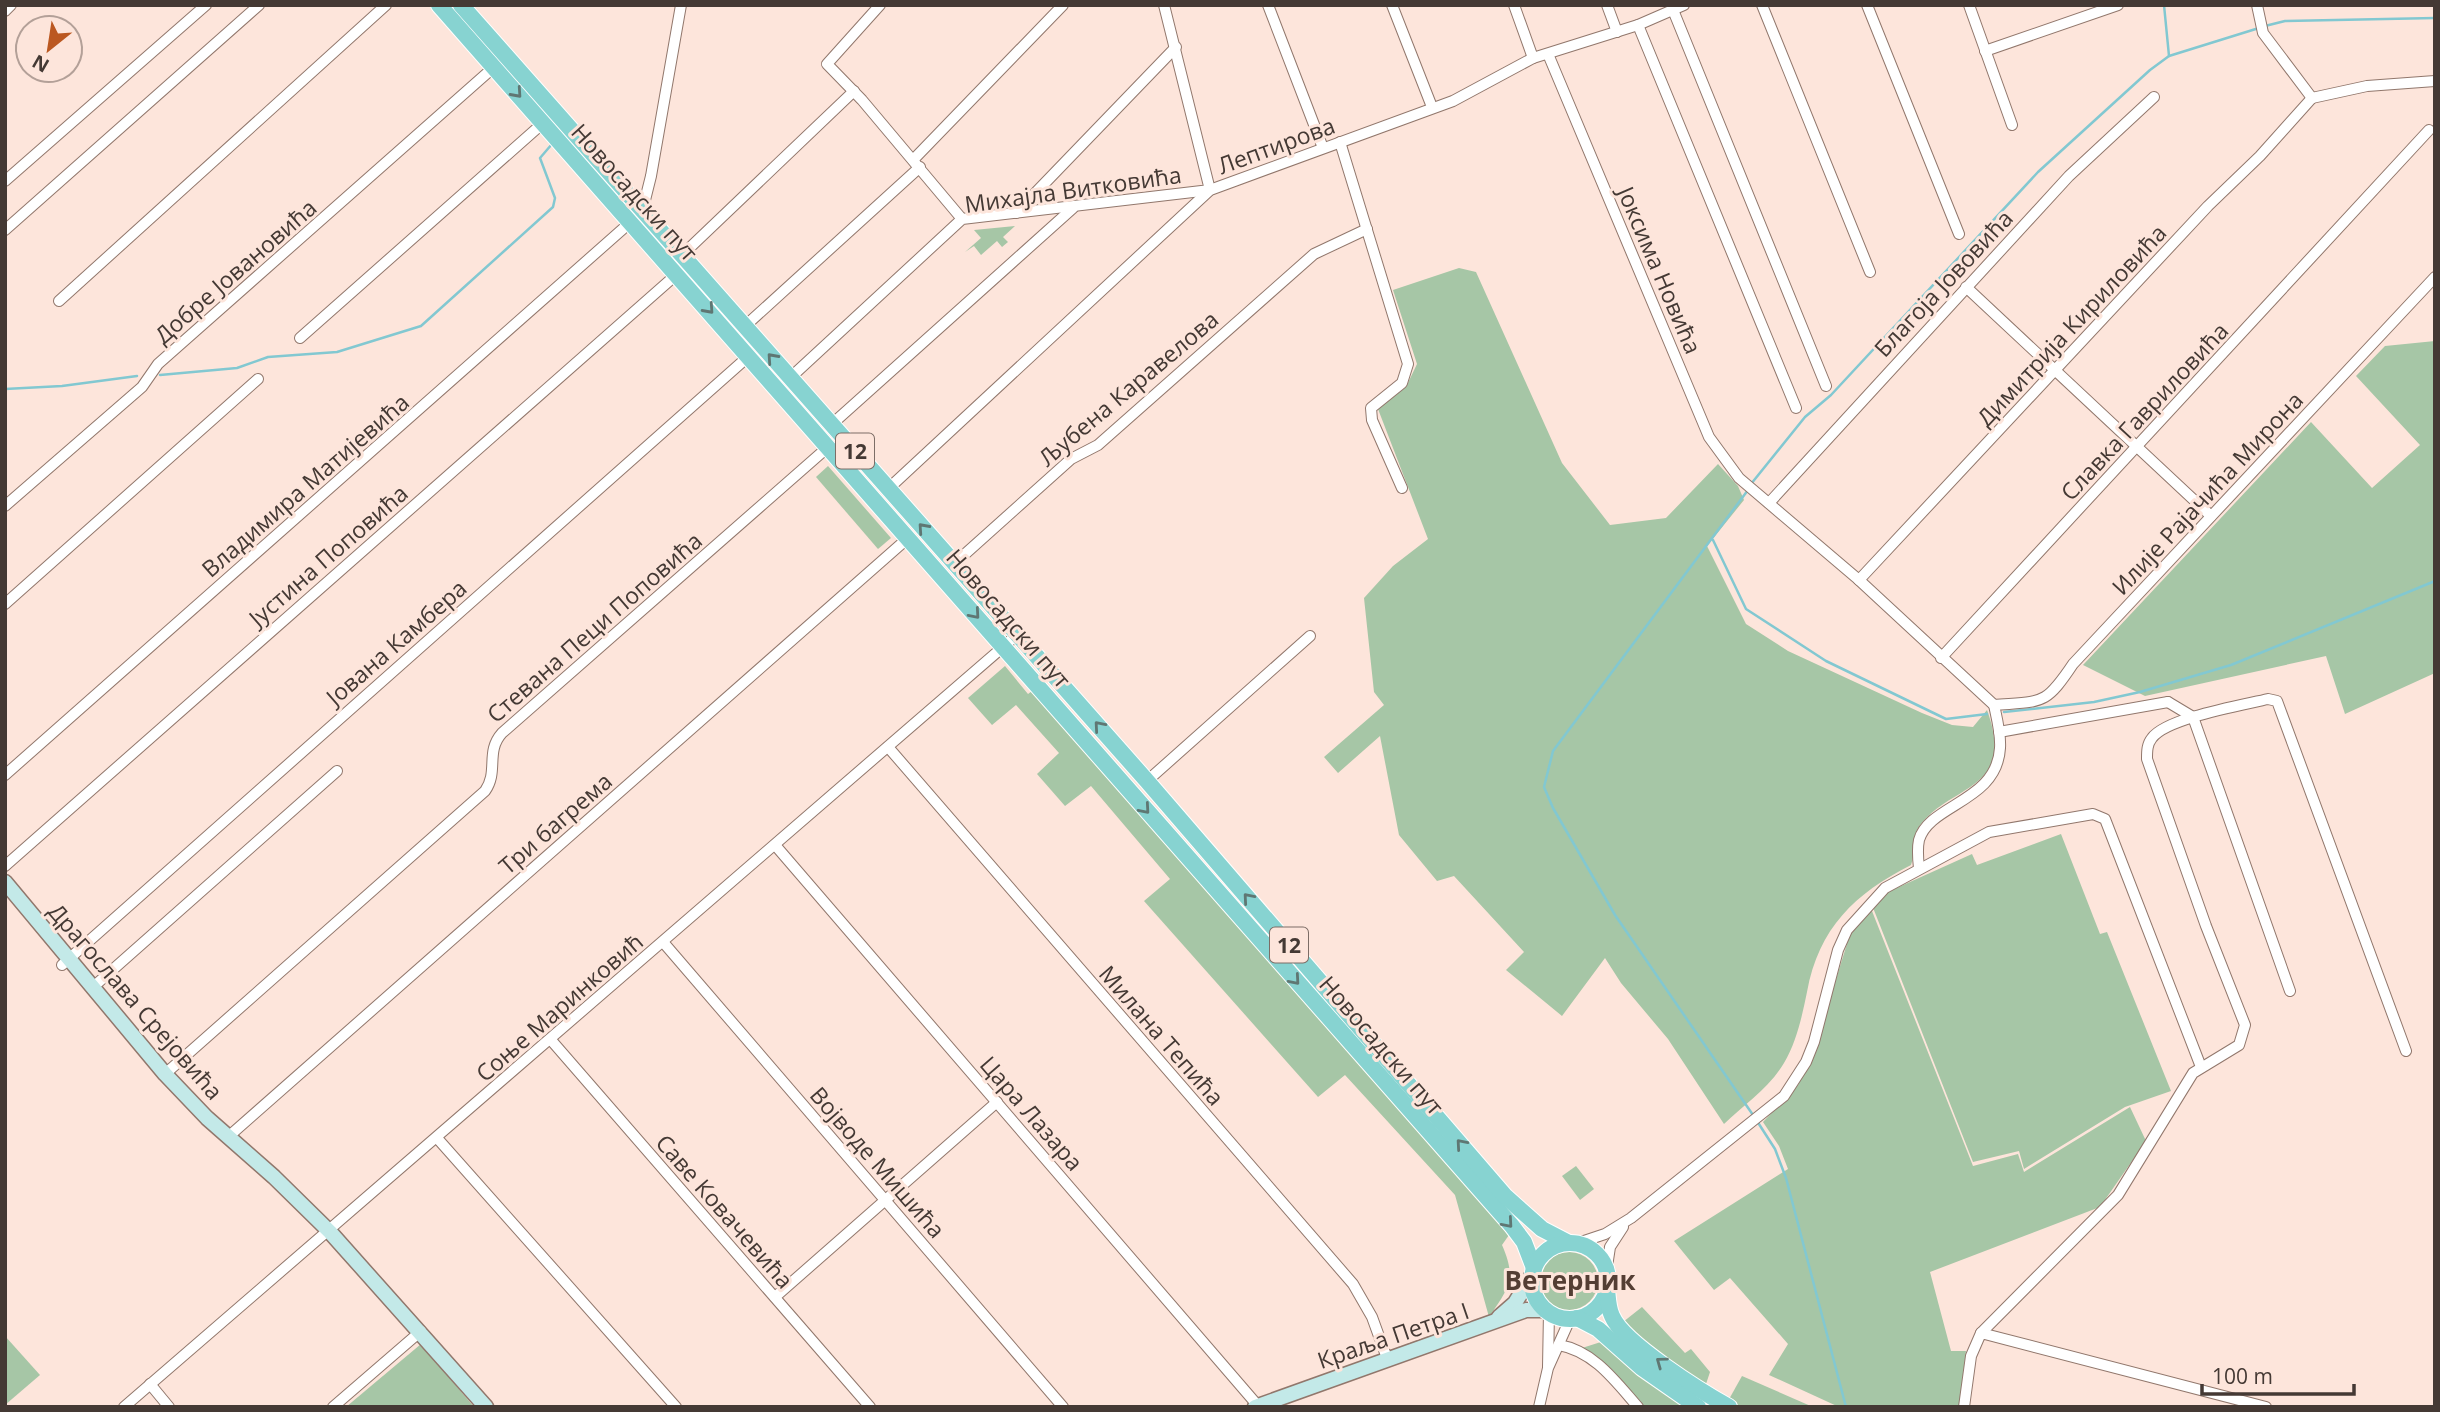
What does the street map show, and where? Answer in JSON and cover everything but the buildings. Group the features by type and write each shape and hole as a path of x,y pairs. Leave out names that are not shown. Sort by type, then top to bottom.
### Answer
{"main road":[{"name":"Новосадски пут","path":"439,5 543,123 636,217 681,256 1147,781 1505,1196 1542,1229 1572,1244"},
{"name":"Новосадски пут","path":"461,5 636,217 677,274 1512,1226 1524,1242 1533,1271"},
{"path":"1533,1271 1545,1252 1572,1244"},
{"name":"12","path":"1572,1244 1593,1252 1607,1280 1612,1317 1619,1326 1651,1354 1729,1407"},
{"name":"12","path":"1533,1271 1534,1294 1547,1311"},
{"path":"1573,1318 1595,1310 1607,1280"},
{"path":"1547,1311 1598,1329 1642,1368 1698,1407"}],"street":[{"path":"5,10 11,5"},
{"path":"5,181 206,5"},
{"path":"5,230 259,5"},
{"path":"60,301 386,5"},
{"path":"636,217 652,176 681,5"},
{"path":"880,5 827,64 854,91 962,219"},
{"path":"744,327 916,163 1063,5"},
{"path":"1164,5 1210,190"},
{"path":"1268,5 1322,148"},
{"path":"1392,5 1432,107"},
{"path":"1514,5 1534,58"},
{"path":"1607,5 1617,32"},
{"name":"Лептирова","path":"888,489 1210,190 1453,101 1534,58 1638,25 1685,5"},
{"path":"1762,5 1870,272"},
{"path":"1867,5 1959,234"},
{"path":"1969,5 2012,125"},
{"path":"1985,51 2118,5"},
{"path":"2257,5 2263,33 2312,98 2367,86 2435,81"},
{"path":"1673,10 1826,386"},
{"path":"1638,25 1796,408"},
{"path":"1015,214 1176,47"},
{"name":"Јоксима Новића","path":"1548,54 1709,437 1724,460 1750,487 1859,580 1941,659 1994,705"},
{"name":"Добре Јовановића","path":"5,506 142,387 158,364 494,67"},
{"path":"681,256 854,91"},
{"name":"Благоја Јововића","path":"1769,503 2069,176 2154,97"},
{"name":"Димитрија Кириловића","path":"1859,580 2208,206 2292,123 2312,98"},
{"path":"300,338 543,123"},
{"name":"Славка Гавриловића","path":"1941,659 2429,130"},
{"path":"1340,142 1408,364 1402,383 1371,408 1371,420 1402,488"},
{"name":"Михајла Витковића","path":"790,378 962,219 1210,190"},
{"path":"831,425 1074,207"},
{"name":"Владимира Матијевића","path":"5,775 636,217"},
{"name":"Љубена Каравелова","path":"955,563 1071,459 1098,445 1314,254 1367,229"},
{"name":"Јустина Поповића","path":"5,866 677,274"},
{"name":"Илије Рајачића Мирона","path":"1994,705 2047,699 2073,664 2435,277"},
{"path":"1966,287 2211,516"},
{"name":"Јована Камбера","path":"65,962 750,355"},
{"path":"5,604 258,379"},
{"name":"Стевана Пеци Поповића","path":"165,1074 485,791 494,771 491,749 502,733 828,447"},
{"name":"Три багрема","path":"228,1137 908,538"},
{"name":"Соње Маринковић","path":"124,1407 1018,634"},
{"path":"1147,781 1310,636"},
{"path":"1964,1407 1971,1356 1981,1333 2118,1195 2171,1104 2201,1067 2239,1045 2245,1025 2206,926 2147,759 2147,747 2152,736 2193,717 2268,699 2277,701 2406,1051"},
{"path":"1999,732 2168,702 2193,717 2290,991"},
{"path":"2168,702 2174,710 2174,725"},
{"path":"1919,867 1918,846 1924,830 1988,780 1998,759 1999,732 1994,705"},
{"name":"Милана Тепића","path":"888,747 1353,1284 1372,1317 1388,1361"},
{"path":"92,988 337,771"},
{"path":"1572,1244 1605,1234 1631,1219 1784,1096 1806,1062 1838,950 1847,930 1885,888 1919,867 1989,832 2093,814 2105,819 2201,1067"},
{"name":"Цара Лазара","path":"775,845 1257,1406"},
{"name":"Драгослава Срејовића","path":"5,882 65,962 92,988 165,1074 228,1137 330,1231 486,1407"},
{"name":"Војводе Мишића","path":"663,942 1063,1407"},
{"name":"Саве Ковачевића","path":"551,1040 870,1407"},
{"path":"775,1297 997,1102"},
{"path":"437,1138 676,1407"},
{"path":"1607,1280 1612,1241 1631,1219"},
{"path":"1489,1326 1515,1303 1533,1271"},
{"name":"Краља Петра I","path":"1257,1406 1489,1326 1526,1310 1547,1311"},
{"path":"1547,1311 1548,1368"},
{"path":"1539,1407 1548,1368 1573,1318"},
{"path":"333,1407 421,1331"},
{"path":"1981,1333 2266,1407"},
{"path":"1559,1345 1568,1347 1601,1367 1638,1407"},
{"path":"150,1384 169,1407"}],"green space":[{"path":"1015,226 1003,237 1008,242 1002,247 997,241 981,255 974,246 965,252 981,238 974,230"},
{"path":"1459,268 1476,272 1562,463 1610,525 1666,518 1718,464 1738,486 1744,500 1707,546 1746,624 1788,651 1952,725 1973,727 1987,710 1994,737 1993,757 1987,772 1931,813 1918,828 1911,865 1872,888 1856,901 1830,931 1813,969 1798,1028 1784,1063 1764,1088 1724,1124 1668,1039 1621,983 1605,958 1562,1016 1506,970 1524,952 1454,876 1437,881 1399,835 1380,736 1338,773 1324,757 1384,705 1374,692 1364,598 1393,566 1428,539 1378,409 1406,387 1417,364 1393,290"},
{"path":"2435,341 2435,673 2345,714 2326,656 2145,696 2083,665 2311,422 2372,488 2420,445 2356,376 2385,346"},
{"path":"828,466 891,538 878,549 816,477"},
{"path":"1005,666 1028,694 1032,691 1509,1235 1502,1245 1509,1267 1509,1283 1489,1317 1455,1195 1345,1075 1318,1097 1144,901 1170,879 1091,786 1065,806 1037,774 1059,753 1016,705 992,725 968,698"},
{"path":"2061,834 2100,934 2107,932 2171,1091 2125,1107 2024,1169 2019,1151 1973,1162 1870,900 1972,854 1977,865"},
{"path":"1870,906 1973,1166 2018,1154 2024,1172 2130,1107 2146,1141 2100,1207 1930,1272 1951,1351 1966,1351 1959,1407 1839,1407 1769,1375 1788,1344 1730,1278 1714,1290 1674,1241 1788,1169 1779,1146 1763,1122 1798,1085 1811,1060 1850,934"},
{"path":"1576,1166 1594,1189 1580,1200 1562,1176"},
{"path":"1569,1252 1590,1260 1598,1281 1590,1302 1569,1310 1548,1302 1540,1281 1548,1260"},
{"path":"1642,1307 1685,1353 1691,1349 1710,1372 1705,1387 1667,1361 1623,1322"},
{"path":"5,1336 40,1375 5,1405"},
{"path":"1604,1341 1690,1407 1644,1407 1611,1369 1582,1348"},
{"path":"421,1344 474,1407 346,1407"},
{"path":"1742,1376 1813,1407 1738,1407 1728,1401"}],"waterway":[{"path":"2164,5 2169,56"},
{"path":"2265,26 2285,21 2435,18"},
{"path":"1751,484 1805,417 1831,395 2038,172 2150,70 2169,56 2259,28"},
{"path":"160,375 237,368 268,357 337,352 421,326 553,207 555,198 540,158 552,144"},
{"path":"5,389 62,386 137,376"},
{"path":"1748,490 1553,751 1544,787 1553,808 1615,915 1753,1115"},
{"path":"1713,540 1746,609 1826,661 1946,719 1987,714"},
{"path":"2004,712 2094,702 2140,692 2231,665 2435,581"},
{"path":"1757,1121 1775,1149 1786,1178 1846,1407"}],"district":[{"name":"Ветерник","path":"1570,1280"}]}
